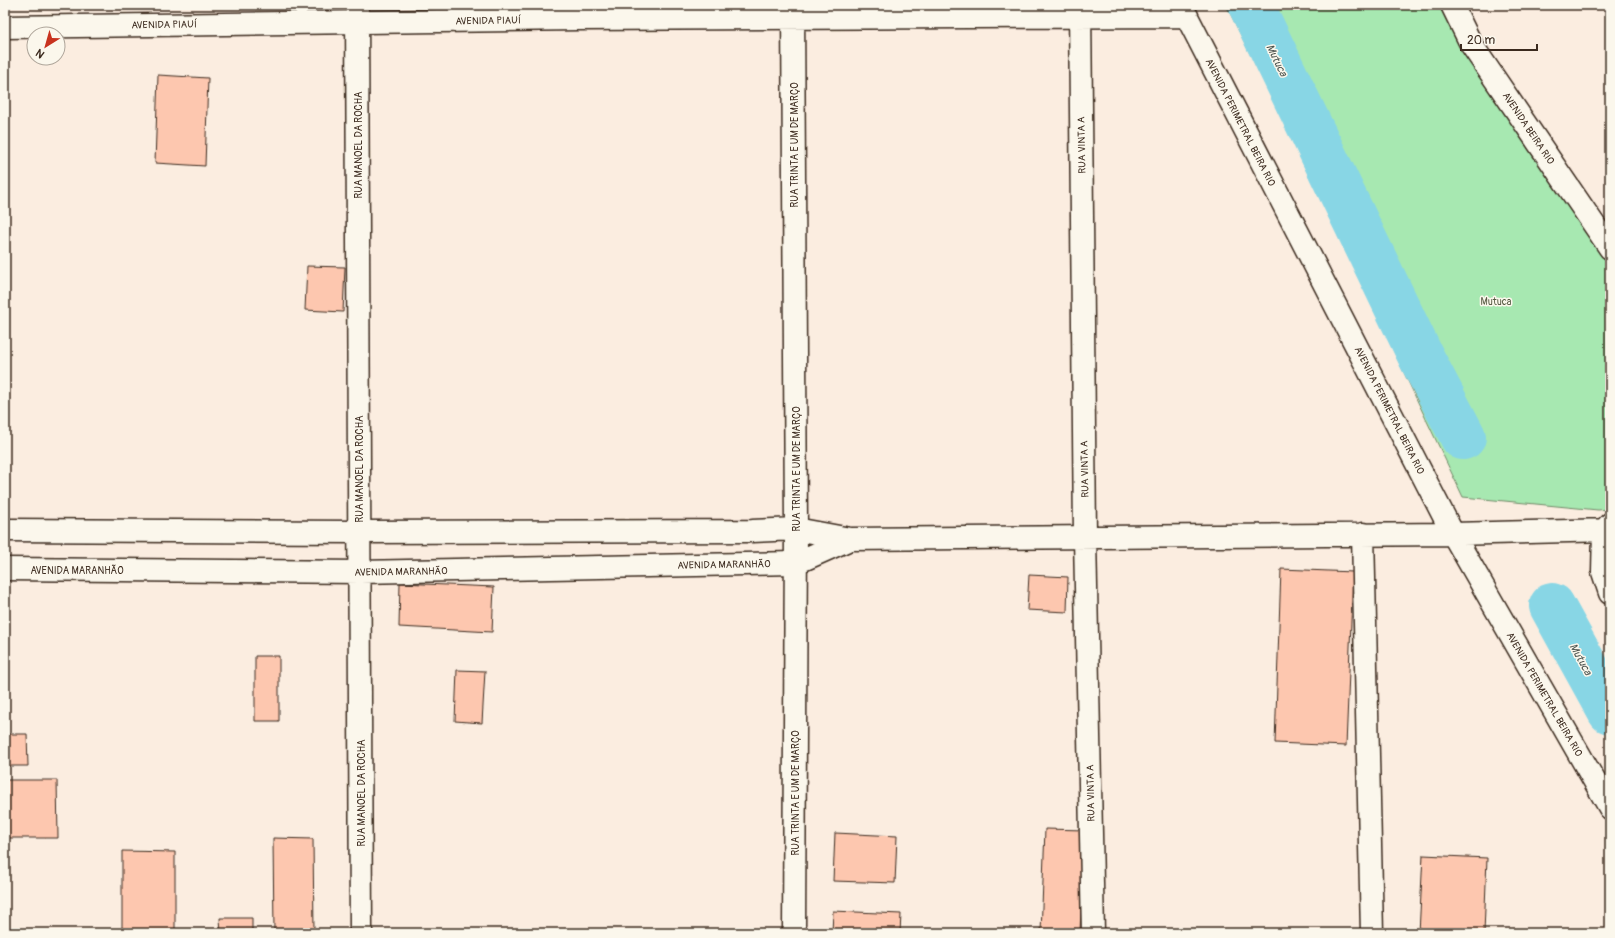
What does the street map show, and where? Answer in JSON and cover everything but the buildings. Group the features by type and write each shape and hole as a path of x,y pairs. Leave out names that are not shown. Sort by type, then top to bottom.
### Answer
{"street":[{"name":"AVENIDA BEIRA RIO","path":"1452,5 1471,44 1610,248"},
{"name":"AVENIDA PIAUÍ","path":"5,27 357,13 1184,10"},
{"name":"AVENIDA PERIMETRAL BEIRA RIO","path":"1184,10 1454,534 1610,808"},
{"name":"RUA TRINTA E UM DE MARÇO","path":"793,11 796,529 794,933"},
{"name":"RUA VINTA A","path":"1080,11 1085,537 1093,933"},
{"name":"RUA MANOEL DA ROCHA","path":"357,13 361,933"},
{"path":"5,530 359,532 744,531 796,529 850,538 1454,534 1608,528 1603,572 1610,594"},
{"path":"1362,534 1372,933"},
{"path":"796,563 850,538"},
{"name":"AVENIDA MARANHÃO","path":"5,569 360,572 796,563"}],"green space":[{"name":"Mutuca","path":"1226,5 1441,5 1474,69 1610,266 1610,509 1598,510 1463,497 1322,200"}],"waterway":[{"name":"Mutuca","path":"1251,5 1421,357 1463,437"},
{"name":"Mutuca","path":"1552,606 1610,711"}]}
